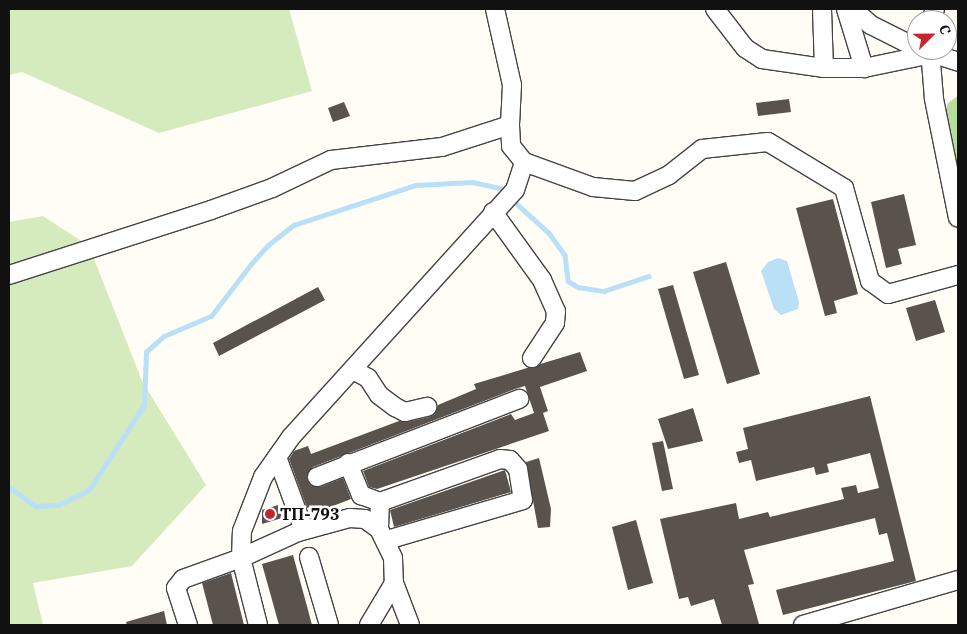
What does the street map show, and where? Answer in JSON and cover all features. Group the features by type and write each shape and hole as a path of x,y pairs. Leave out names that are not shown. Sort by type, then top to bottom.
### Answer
{"street":[{"path":"495,9 512,85 511,146 524,162 593,187 635,192 669,175 702,149 768,142 844,188 870,281 888,294 958,276"},
{"path":"715,9 746,48 762,59 824,68 864,68 907,55"},
{"path":"822,9 824,68"},
{"path":"846,9 864,68"},
{"path":"853,9 870,25 907,42"},
{"path":"927,60 958,218"},
{"path":"9,275 220,207 272,188 331,160 442,147 510,126"},
{"path":"258,625 241,558 242,531 255,495 291,437 493,212 515,190 524,162"},
{"path":"493,212 542,280 556,311 555,323 532,358"},
{"path":"353,370 368,378 379,394 395,407 406,412 428,407"},
{"path":"317,477 348,463 519,399"},
{"path":"277,457 304,530"},
{"path":"348,463 361,495 380,502 500,459 510,460 518,468 524,493 523,500 510,506 383,534"},
{"path":"380,502 383,534 393,558 394,583 410,625"},
{"path":"188,625 176,588 183,579 241,558 304,530 350,518 365,519 383,534"},
{"path":"309,556 329,625"},
{"path":"811,624 958,580"},
{"path":"368,625 394,583"}],"green space":[{"path":"9,9 289,9 312,91 159,133 22,72 9,75"},
{"path":"958,96 958,198 942,120 948,103"},
{"path":"43,216 89,246 142,381 206,485 132,566 33,583 43,625 9,625 9,222"}],"water":[{"path":"778,258 787,261 799,302 798,309 781,315 774,309 761,271 768,262"}],"building":[{"path":"789,99 791,112 758,116 756,103"},
{"path":"344,102 350,116 333,122 328,108"},
{"path":"904,194 916,245 898,249 902,264 886,268 871,202"},
{"path":"833,199 858,294 834,301 837,313 825,316 796,208"},
{"path":"726,262 760,374 727,384 693,272"},
{"path":"673,285 699,375 684,379 658,289"},
{"path":"318,287 325,300 219,356 213,343"},
{"path":"935,300 945,332 916,341 906,308"},
{"path":"580,352 587,371 540,387 548,411 543,413 549,431 377,489 369,487 363,471 511,414 515,420 534,413 525,386 515,389 313,467 307,475 310,485 320,487 343,478 351,499 315,513 312,506 307,508 289,459 294,451 308,446 311,454 399,421 407,422 429,417 435,414 438,405 476,389 474,384"},
{"path":"870,396 916,581 783,615 776,590 894,561 887,533 879,535 875,518 744,550 754,584 748,585 759,624 722,625 714,599 691,606 688,597 679,599 660,519 736,503 739,519 768,512 770,517 844,499 841,488 856,485 858,493 879,488 870,453 827,464 829,472 816,475 814,467 756,481 751,460 739,463 736,452 748,449 743,428"},
{"path":"693,408 703,441 668,449 658,419"},
{"path":"663,441 673,489 662,491 652,443"},
{"path":"539,458 551,509 550,527 538,528 526,462"},
{"path":"505,470 511,492 394,527 390,510"},
{"name":"ТП-793","path":"278,505 282,518 262,524 262,510"},
{"path":"636,520 653,583 628,590 612,527"},
{"path":"293,555 312,625 279,625 262,564"},
{"path":"231,573 244,625 213,625 202,583"},
{"path":"164,611 167,625 127,625 126,622"}],"waterway":[{"path":"9,487 36,506 58,505 89,490 144,405 146,352 164,336 211,316 268,245 294,225 416,185 472,182 501,188"},
{"path":"517,204 549,233 565,255 568,281 578,287 604,291 649,276"}],"place":[{"name":"ТП-793","path":"270,514"}]}
